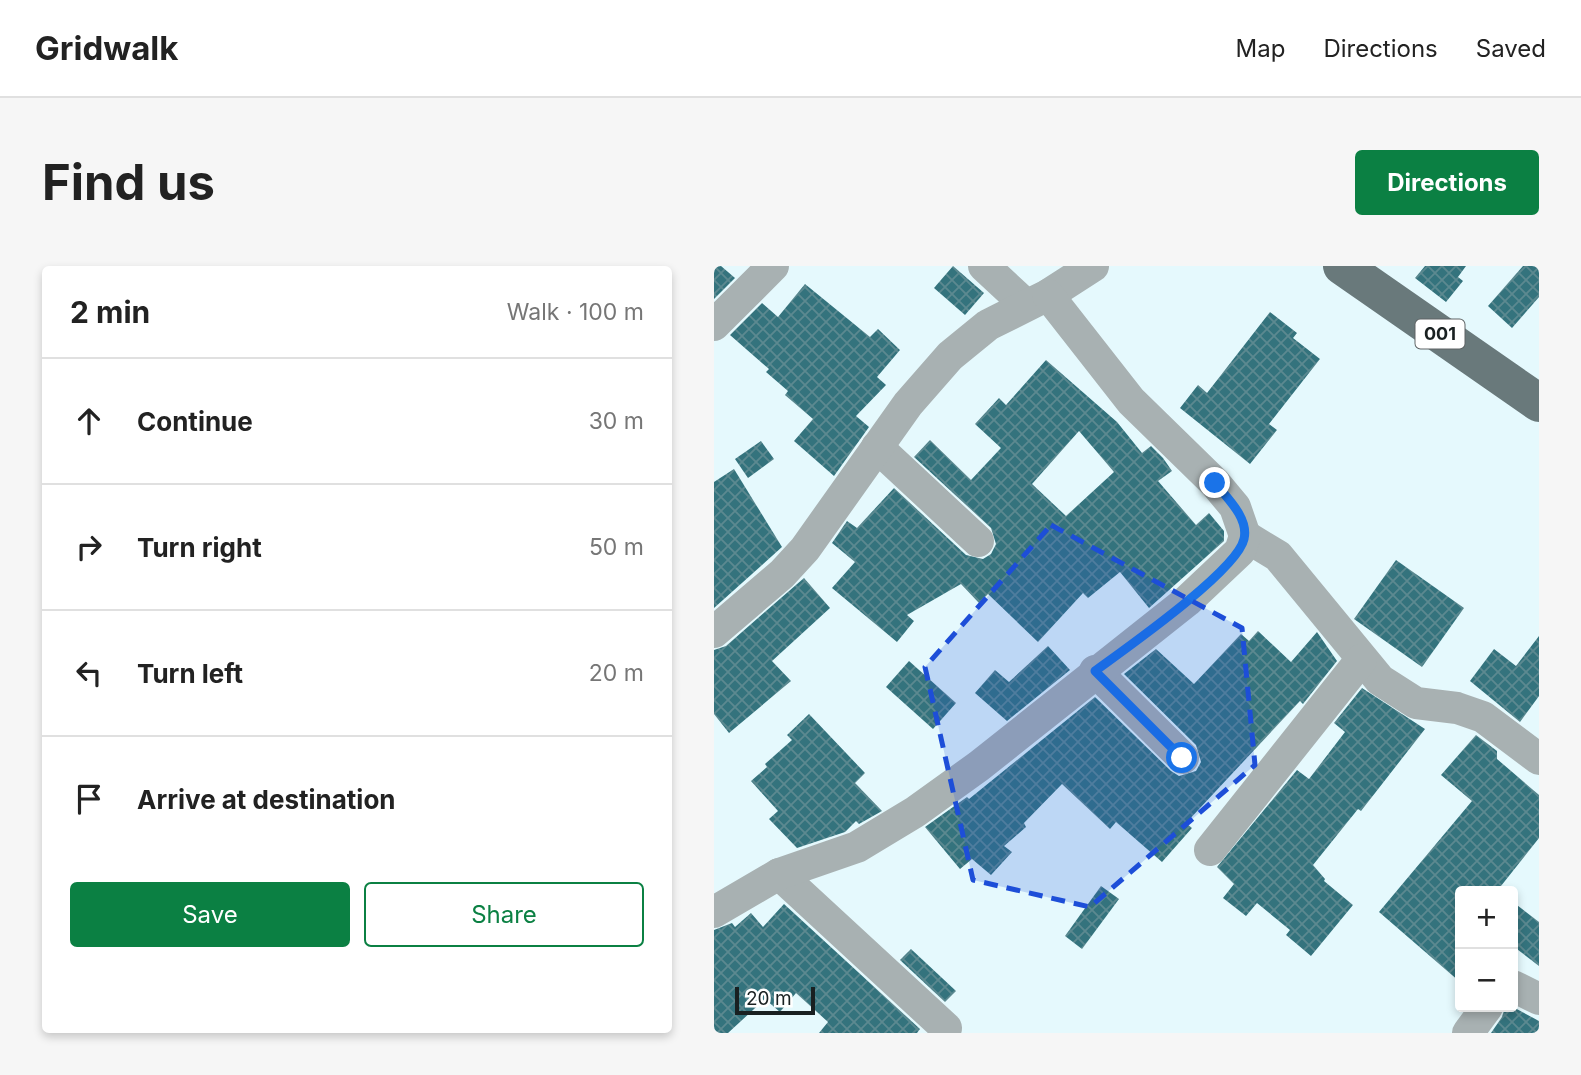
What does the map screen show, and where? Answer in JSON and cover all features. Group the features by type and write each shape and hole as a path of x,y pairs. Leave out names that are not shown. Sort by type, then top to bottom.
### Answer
{"main road":[{"name":"001","path":"1347,267 1539,403"}],"street":[{"path":"714,325 773,266"},
{"path":"718,900 779,874 857,847 915,813 979,766 1095,671 1187,601 1240,551 1245,537 1235,507 1215,483 1132,401 1037,300 984,266"},
{"path":"714,632 782,574 805,549 926,381 950,356 988,325 1037,300 1093,266"},
{"path":"877,447 978,541"},
{"path":"1245,537 1278,556 1361,660 1398,694 1416,703 1457,708 1483,717 1539,760"},
{"path":"1210,850 1361,660"},
{"path":"1095,671 1182,758"},
{"path":"779,874 946,1028"},
{"path":"1518,988 1539,999"},
{"path":"1468,1033 1483,1012"}],"highlighted area":[{"path":"1051,525 1242,628 1255,765 1090,907 973,880 925,667"}],"building":[{"path":"714,266 721,266 735,278 714,299"},
{"path":"953,266 984,293 965,315 934,288"},
{"path":"1425,266 1466,266 1458,277 1463,281 1446,302 1415,278"},
{"path":"1523,266 1539,266 1539,297 1512,328 1488,306"},
{"path":"805,284 870,337 878,329 900,350 877,377 886,385 856,416 869,427 834,476 794,441 813,419 785,395 788,391 766,372 769,369 730,335 762,303 778,317"},
{"path":"1270,312 1297,333 1293,338 1320,359 1269,424 1277,430 1250,464 1180,408 1198,385 1207,393"},
{"path":"1046,360 1117,422 1142,453 1151,446 1163,458 1172,471 1158,481 1196,525 1209,513 1224,531 1224,541 1149,608 1120,572 1088,598 1083,593 1038,642 988,594 979,603 961,584 907,615 914,621 897,642 832,588 855,562 832,543 847,521 857,528 894,488 966,555 983,559 991,554 996,544 991,528 914,457 930,440 971,480 1001,448 975,424 999,398 1006,405","holes":["1079,431 1114,472 1066,516 1032,484"]},
{"path":"761,441 774,459 748,478 735,459"},
{"path":"734,469 782,547 714,608 714,482"},
{"path":"1396,560 1464,608 1422,667 1354,619"},
{"path":"804,578 830,608 772,661 791,681 729,733 714,714 714,650 726,646"},
{"path":"1258,631 1291,662 1317,632 1337,661 1303,704 1300,701 1186,823 1192,828 1162,862 1116,822 1110,829 1062,784 1024,823 1026,827 1004,846 1012,852 991,875 972,859 960,869 925,827 967,797 969,799 1095,697 1171,771 1179,776 1196,771 1201,762 1196,745 1124,674 1156,649 1194,684 1241,634 1249,641"},
{"path":"1539,636 1539,696 1520,722 1470,681 1494,649 1516,666"},
{"path":"1048,646 1070,670 1007,721 975,693 995,670 1009,682"},
{"path":"909,661 956,703 933,729 886,687"},
{"path":"1362,688 1425,729 1361,811 1358,809 1313,865 1324,881 1353,905 1311,956 1286,935 1290,930 1257,903 1246,916 1223,898 1234,884 1217,867 1297,770 1309,779 1345,732 1334,723"},
{"path":"809,714 865,773 855,783 882,811 859,824 856,821 845,832 797,848 769,819 778,811 751,781 767,767 765,764 792,740 787,735"},
{"path":"1476,735 1497,751 1497,759 1539,795 1539,838 1501,886 1455,886 1455,978 1379,912 1472,801 1441,775"},
{"path":"1101,886 1119,899 1082,949 1065,936"},
{"path":"784,904 920,1029 917,1033 819,1033 828,1022 796,993 780,1012 765,999 728,1033 714,1033 714,930 732,923 735,927 751,913 763,927"},
{"path":"1518,906 1539,922 1539,966 1518,950"},
{"path":"911,949 956,991 945,1002 900,960"},
{"path":"1518,1010 1539,1021 1539,1033 1491,1033 1504,1012 1518,1012"}],"route":[{"path":"1182,758 1095,671 1187,601 1240,551 1245,537 1242,522 1235,507 1215,483"}]}
